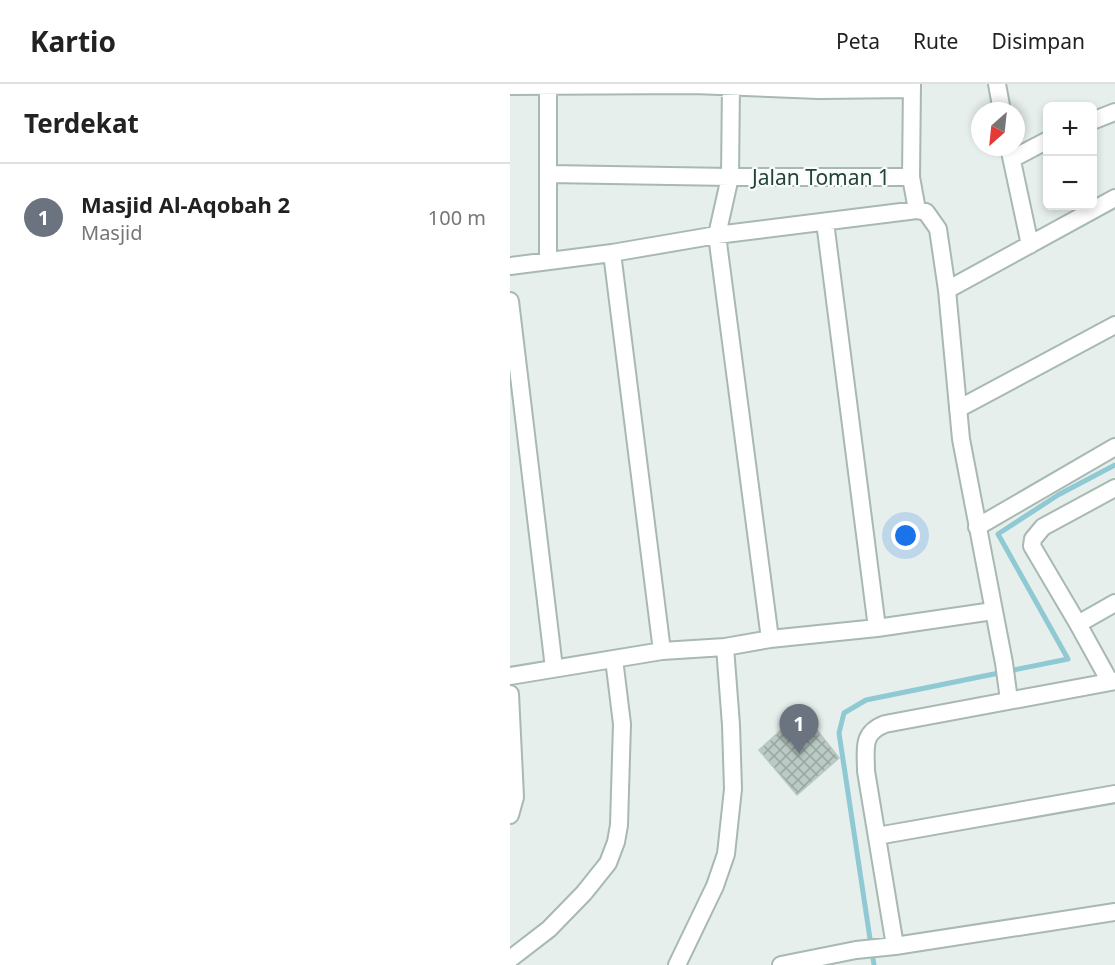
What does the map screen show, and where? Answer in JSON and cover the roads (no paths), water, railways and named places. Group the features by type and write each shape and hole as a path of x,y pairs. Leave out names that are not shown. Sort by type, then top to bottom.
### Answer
{"street":[{"path":"510,86 694,84 819,87 912,86 911,177 917,210"},
{"path":"997,84 1000,102"},
{"path":"731,85 730,177 717,235 770,639"},
{"path":"548,86 548,261"},
{"path":"1097,119 1115,112"},
{"path":"1025,148 1043,141"},
{"path":"1011,156 1030,245"},
{"name":"Jalan Toman 1","path":"549,174 911,177"},
{"path":"947,290 1115,198"},
{"path":"510,266 612,253 717,235 917,210 926,212 938,229 947,290 958,409 1008,694"},
{"path":"825,222 877,628"},
{"path":"612,253 662,651"},
{"path":"510,302 554,668"},
{"path":"958,409 1115,326"},
{"path":"977,527 1115,447"},
{"path":"890,947 877,836 866,771 866,744 870,733 874,728 885,724 1008,694 1112,682 1032,546 1033,539 1043,526 1115,488"},
{"path":"1078,624 1115,603"},
{"path":"510,676 662,651 725,647 770,639 877,628 993,611"},
{"path":"677,965 714,886 726,854 733,789 725,647"},
{"path":"510,959 549,929 584,893 608,863 616,842 619,825 622,724 614,659"},
{"path":"510,694 516,797 510,814"},
{"path":"877,836 1115,794"},
{"path":"781,965 1115,912"}],"waterway":[{"path":"874,965 839,733 844,713 866,700 1068,659 998,534 1058,495 1115,465"}],"place":[{"name":"Masjid Al-Aqobah 2","path":"799,754"}]}
